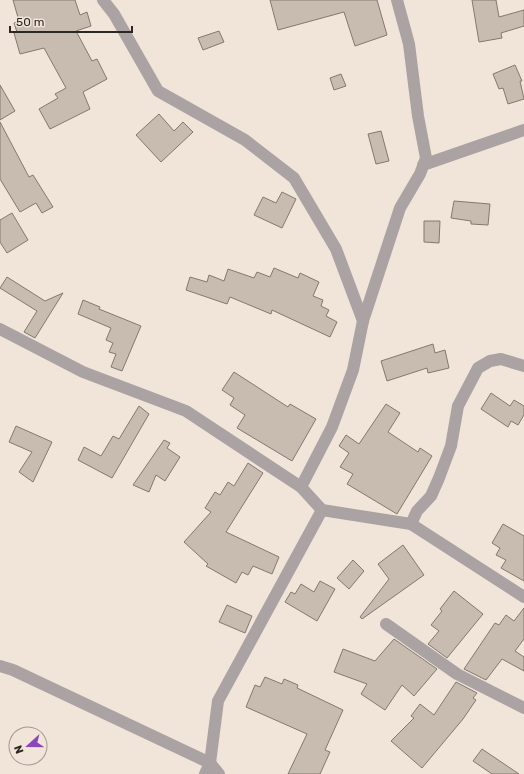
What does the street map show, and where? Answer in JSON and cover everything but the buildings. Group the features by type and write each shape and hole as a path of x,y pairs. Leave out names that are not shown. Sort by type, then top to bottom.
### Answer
{"street":[{"path":"103,0 114,14 158,91 245,140 294,178 336,249 363,322"},
{"path":"301,486 332,426 353,370 363,322 400,208 426,158 418,116 409,44 397,0"},
{"path":"423,165 524,130"},
{"path":"0,329 83,372 186,411 301,486 322,510 411,524 524,597"},
{"path":"411,524 417,511 431,496 439,478 451,446 458,406 478,368 490,361 501,359 524,366"},
{"path":"207,768 218,701 322,510"},
{"path":"386,624 457,674 524,708"},
{"path":"0,666 13,670 219,774"}]}
